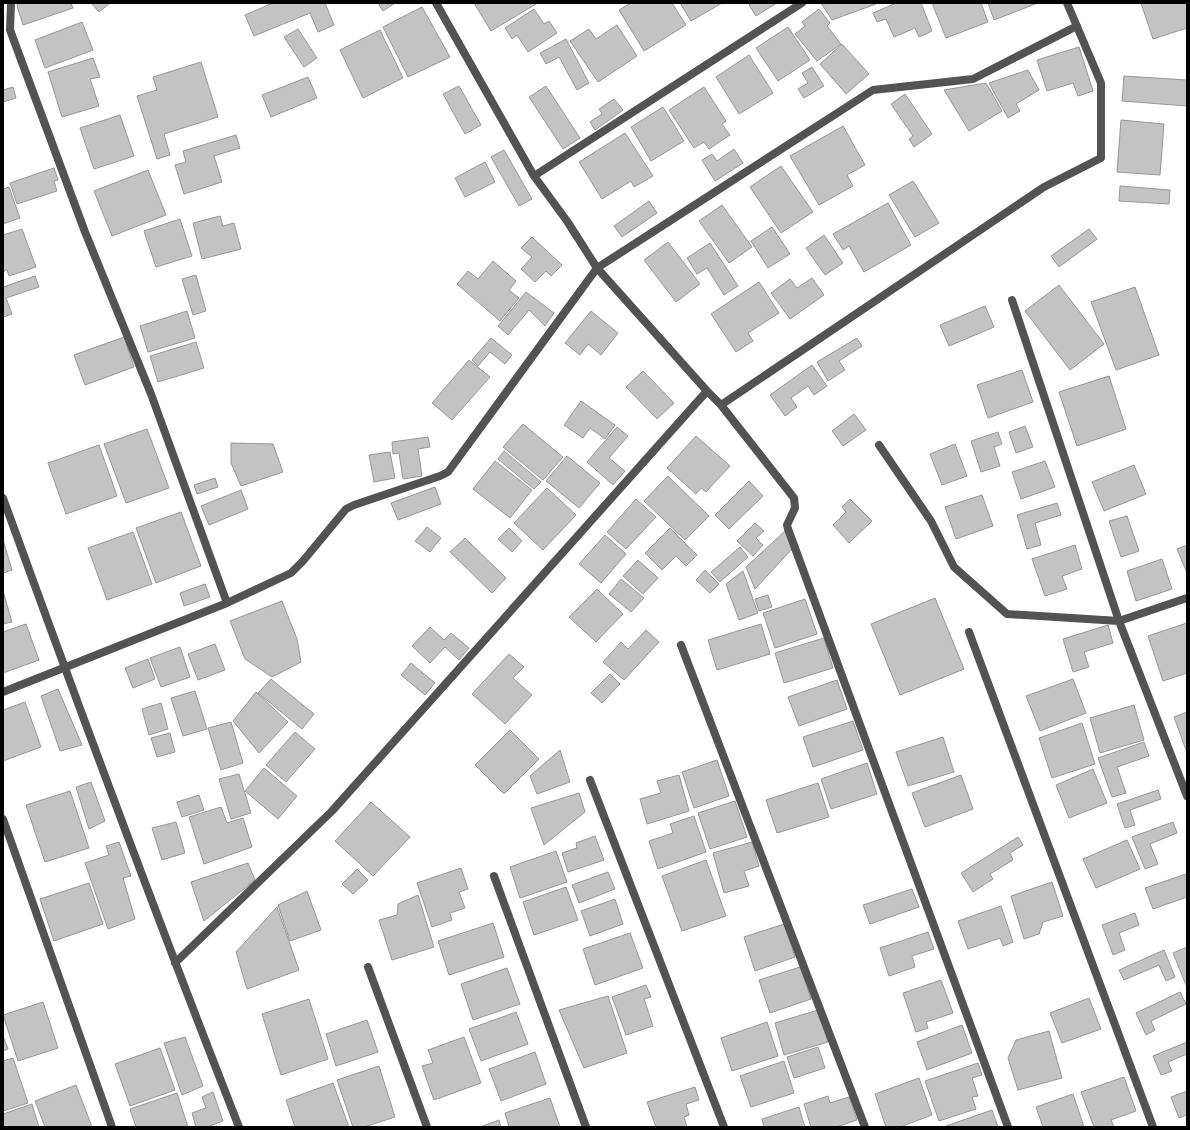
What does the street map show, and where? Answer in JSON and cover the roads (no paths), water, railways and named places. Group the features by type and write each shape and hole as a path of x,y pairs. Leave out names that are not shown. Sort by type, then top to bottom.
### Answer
{"street":[{"path":"11,3 10,30 85,232 151,394 227,603"},
{"path":"437,3 534,176 567,221 597,268 707,391 721,404 794,498 795,508 787,525 788,529 1008,1127"},
{"path":"534,176 802,3"},
{"path":"721,404 1044,187 1101,158 1101,83 1067,3"},
{"path":"3,692 227,603 291,573 304,561 346,509 448,472 597,268 873,90 973,78 1077,26"},
{"path":"1012,300 1119,621 1187,796"},
{"path":"174,963 332,811 707,391"},
{"path":"879,445 931,521 954,567 1006,614 1119,621 1187,598"},
{"path":"3,498 64,668 174,963 239,1127"},
{"path":"969,632 1153,1127"},
{"path":"682,645 865,1127"},
{"path":"590,780 724,1127"},
{"path":"3,819 112,1127"},
{"path":"494,876 586,1127"},
{"path":"368,966 427,1127"}]}
